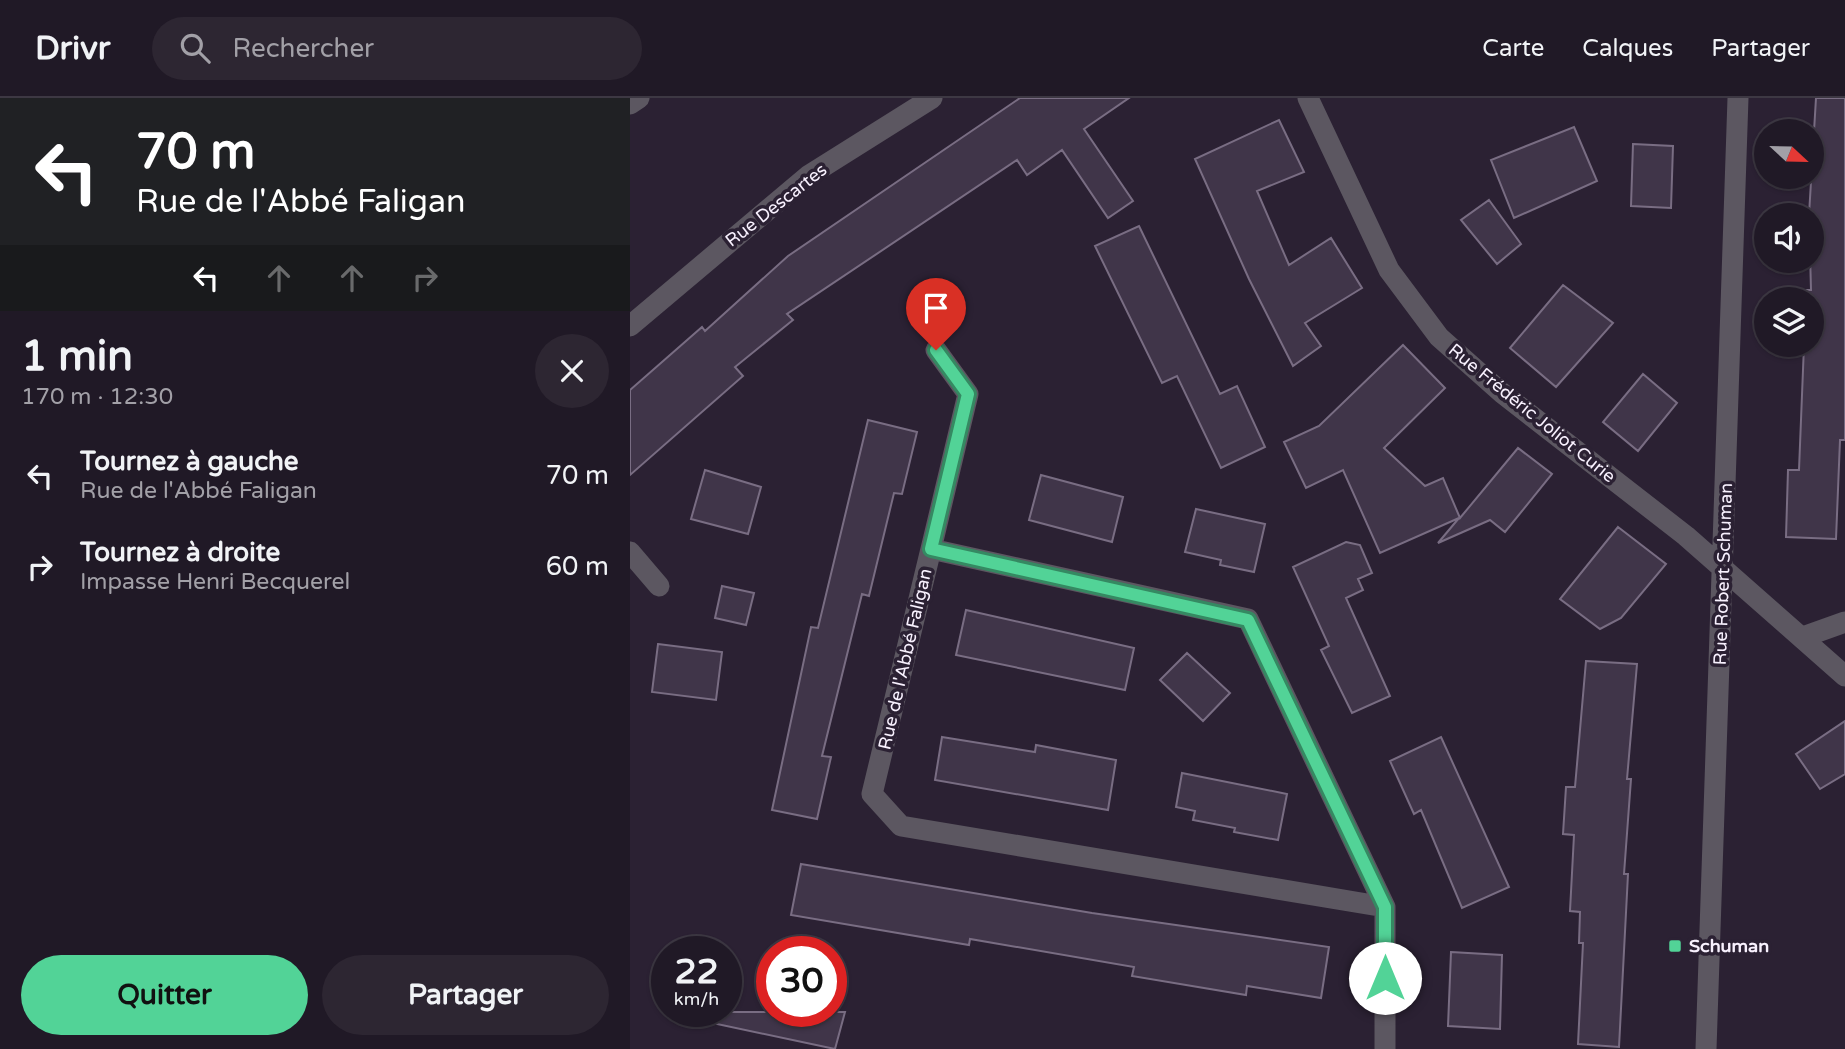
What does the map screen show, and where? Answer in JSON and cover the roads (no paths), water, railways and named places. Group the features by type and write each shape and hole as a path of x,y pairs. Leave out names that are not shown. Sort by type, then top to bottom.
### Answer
{"street":[{"path":"630,104 639,98"},
{"name":"Rue Descartes","path":"630,326 808,176 932,98"},
{"name":"Rue Frédéric Joliot Curie","path":"1308,98 1389,270 1439,337 1502,393 1724,569 1842,673"},
{"name":"Rue Robert Schuman","path":"1706,1049 1738,98"},
{"path":"931,549 968,394 936,350"},
{"name":"Rue de l'Abbé Faligan","path":"1385,907 901,826 872,794 931,549 1248,620 1385,907 1385,1049"},
{"path":"630,552 659,586"},
{"path":"1803,637 1845,622"}],"place":[{"name":"Schuman","path":"1675,946"}]}
